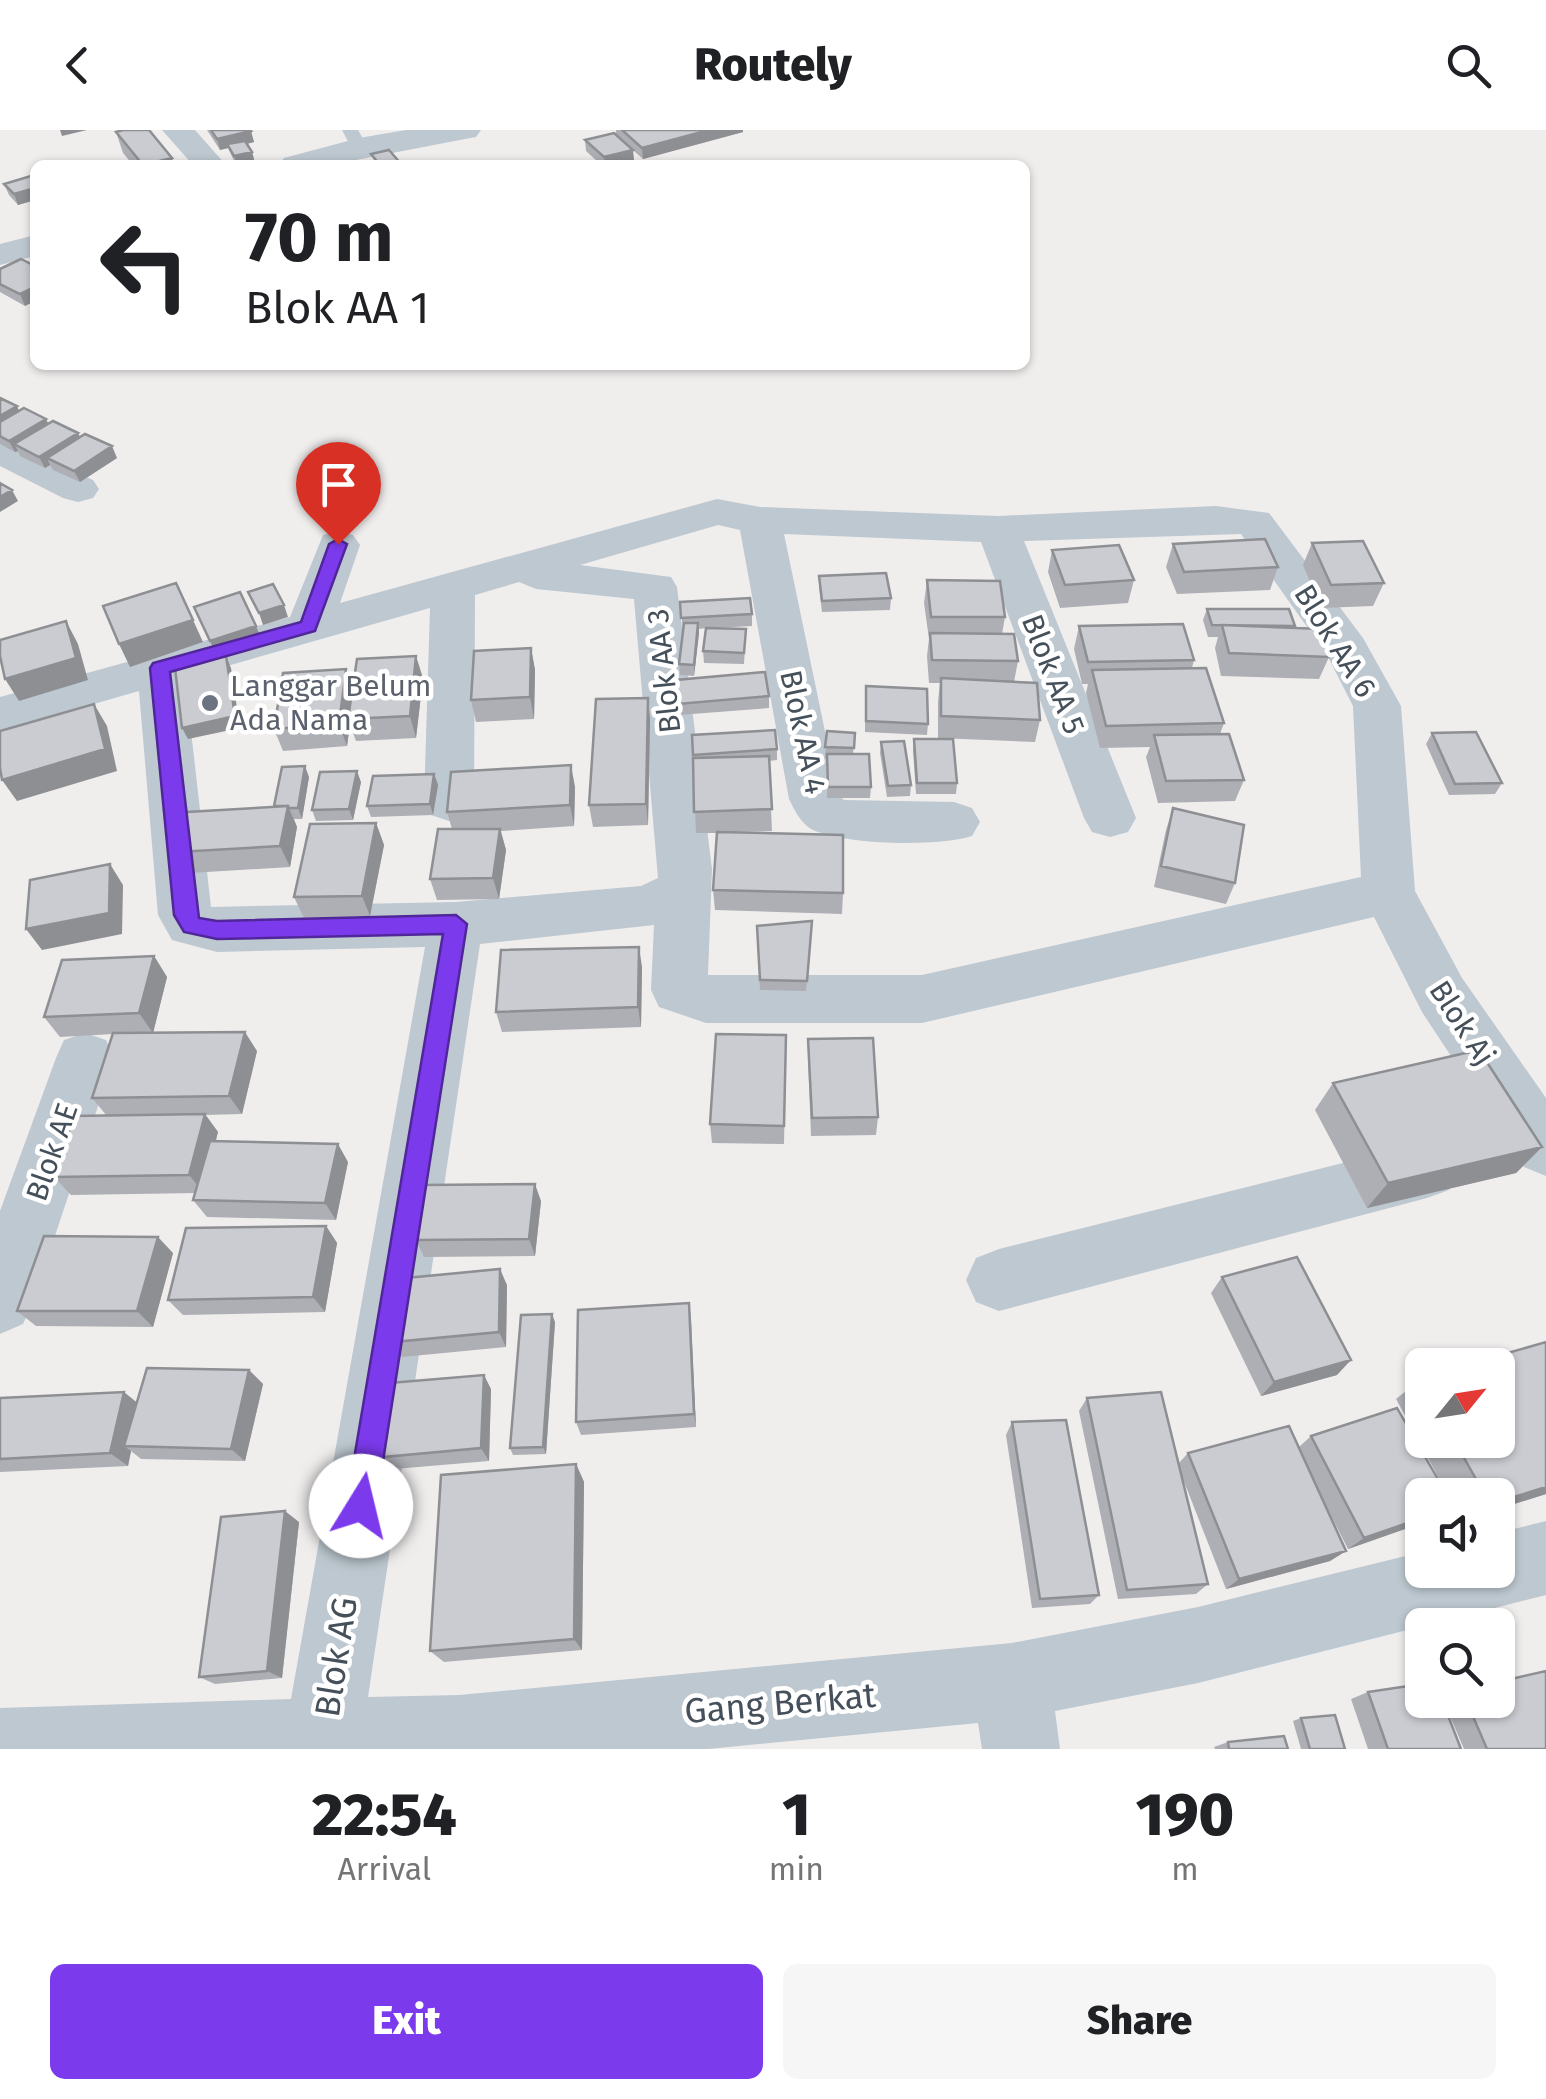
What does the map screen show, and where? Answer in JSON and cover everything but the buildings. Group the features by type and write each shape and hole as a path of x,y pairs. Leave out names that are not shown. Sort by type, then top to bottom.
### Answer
{"street":[{"path":"178,130 205,160"},
{"path":"307,160 355,139 465,130"},
{"path":"0,254 30,245"},
{"path":"0,450 78,489"},
{"path":"0,714 717,512 760,520 998,529"},
{"name":"Blok AA 6","path":"998,529 1216,519 1254,522 1347,649 1377,706 1388,892"},
{"name":"Blok AA 4","path":"760,520 814,799 819,808 826,815 842,819 954,822"},
{"name":"Blok AA 5","path":"998,529 1110,818"},
{"path":"309,626 338,544"},
{"name":"Blok AA 3","path":"503,572 656,587 686,869 676,894"},
{"path":"449,802 453,586"},
{"path":"160,668 186,915 192,926 217,930 456,924 641,906 676,894 679,990 706,999 922,999 1388,892"},
{"name":"Blok Aj","path":"1388,892 1442,995 1544,1145"},
{"name":"Blok AG","path":"322,1738 456,924"},
{"name":"Blok AE","path":"0,1302 85,1058"},
{"path":"999,1280 1544,1145"},
{"name":"Gang Berkat","path":"0,1747 322,1738 458,1741 1017,1715 1198,1645 1546,1558"}],"place":[{"name":"Langgar Belum Ada Nama","path":"210,703"}],"route":[{"path":"338,544 309,626 160,668 186,915 192,926 217,930 456,924 361,1506"}]}
